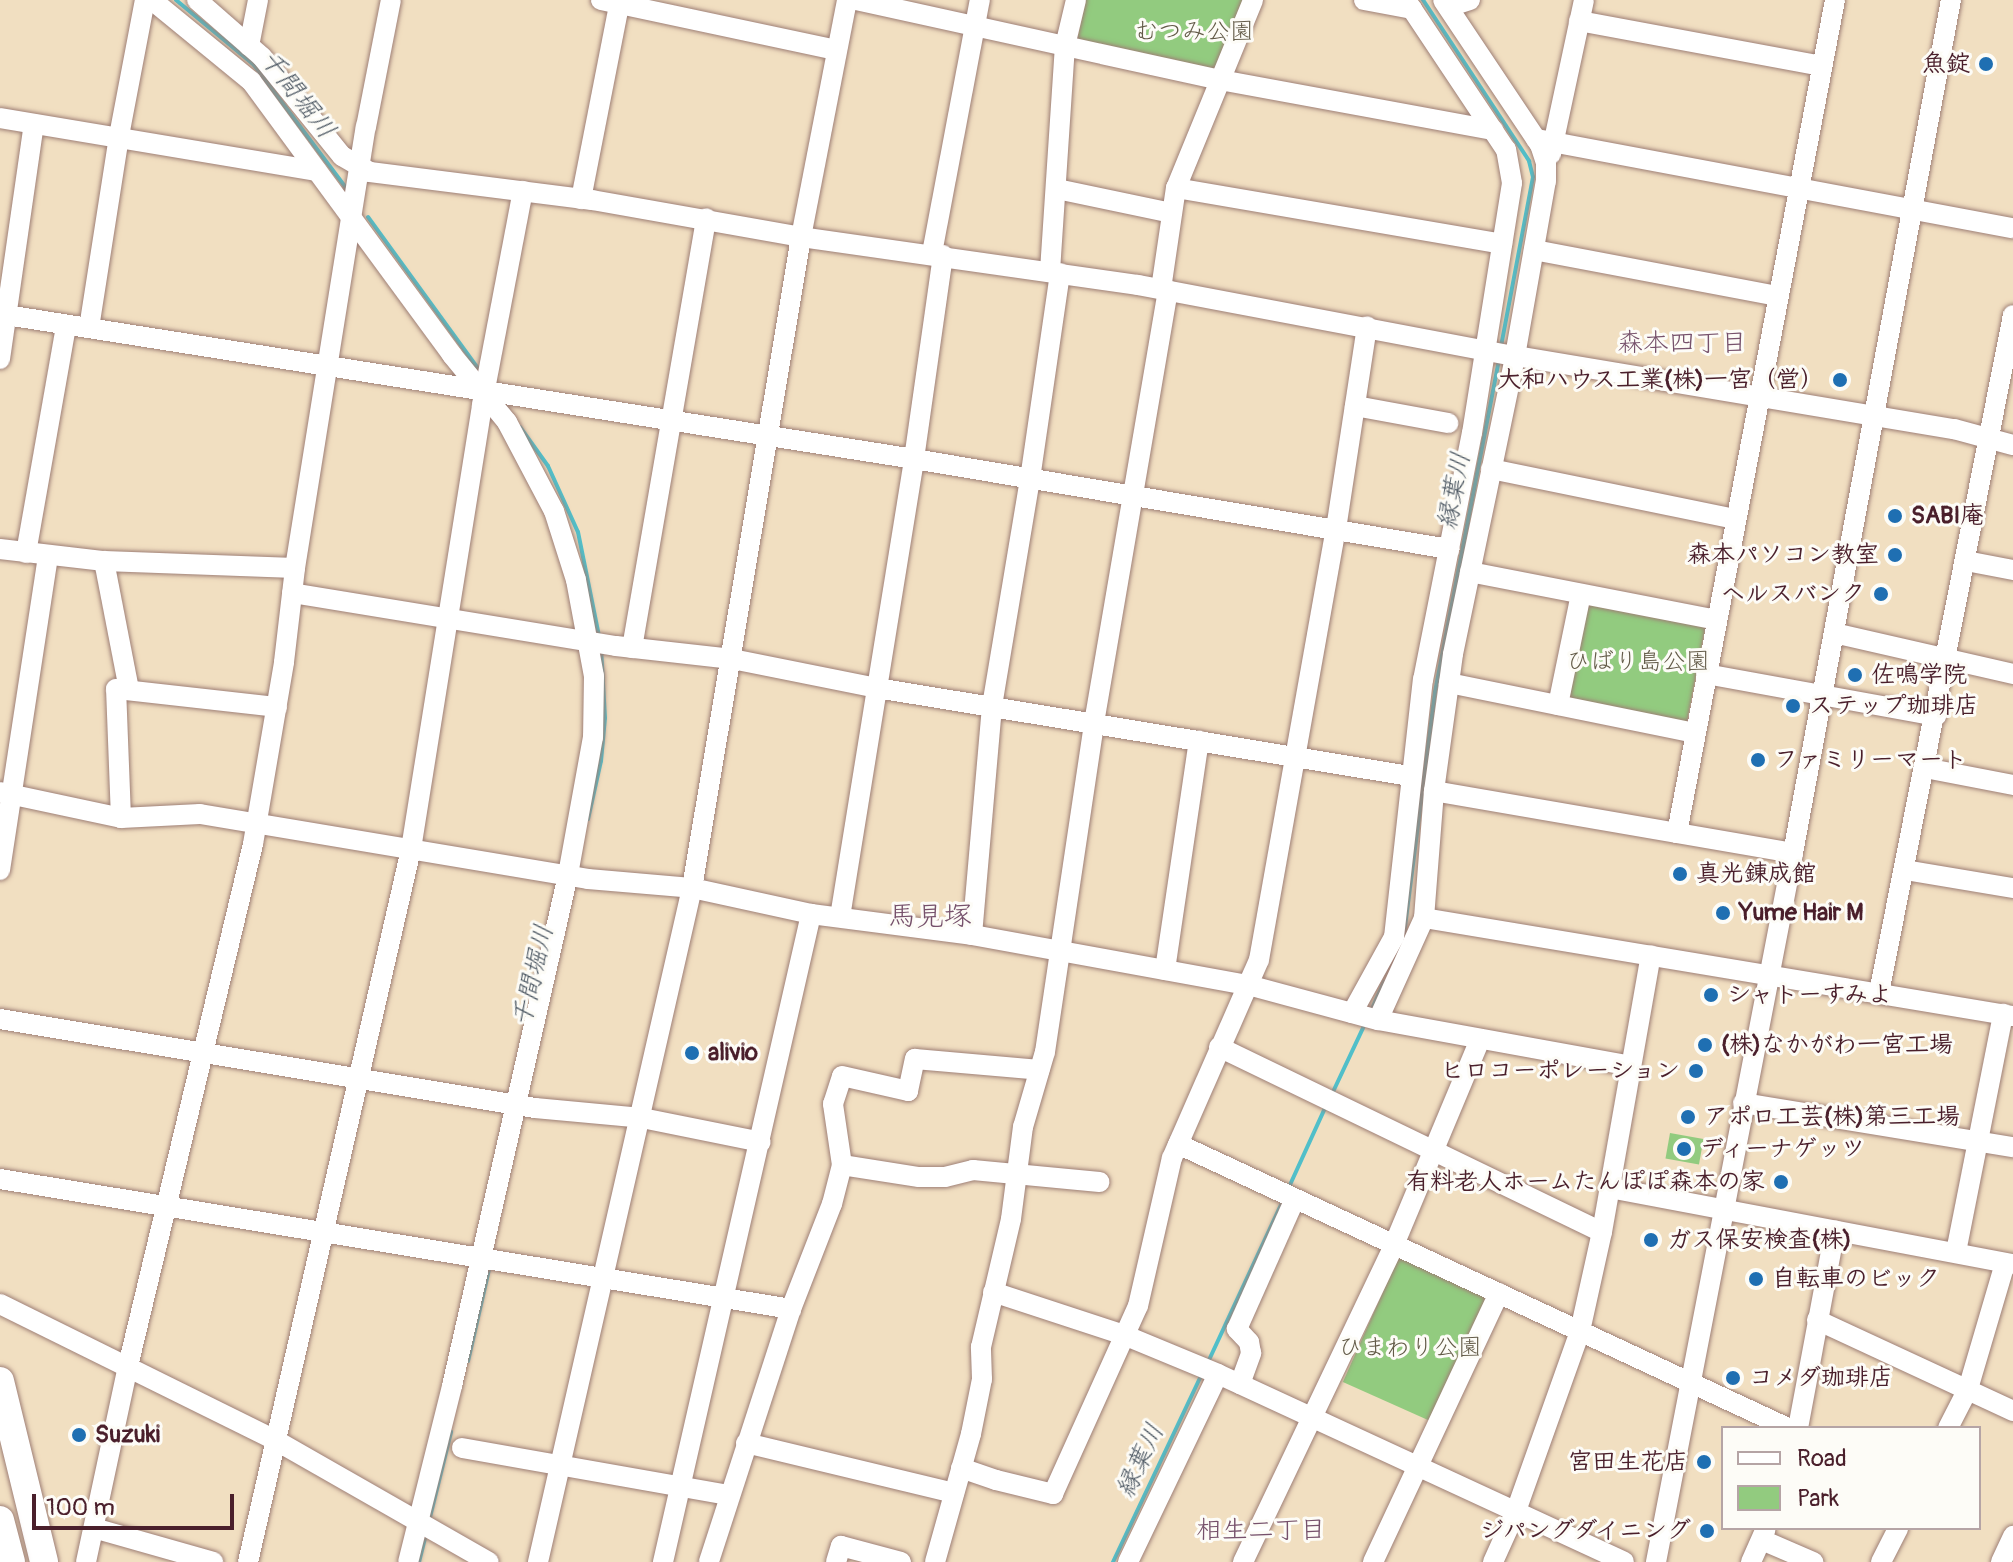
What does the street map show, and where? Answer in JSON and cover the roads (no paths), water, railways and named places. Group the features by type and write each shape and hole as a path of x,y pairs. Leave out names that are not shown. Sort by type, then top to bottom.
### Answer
{"highway":[{"path":"0,1381 45,1561"},
{"path":"0,1523 8,1562"},
{"path":"0,1538 8,1562"}],"street":[{"path":"89,328 119,136 145,0"},
{"path":"152,0 251,81 507,422 554,511 576,580 590,642 596,709 576,877 425,1524 408,1562"},
{"path":"197,0 249,46 342,156 370,172 581,199 706,218 801,237 937,254 1164,290 1513,355 1954,429 2013,445"},
{"path":"249,46 258,0"},
{"path":"86,1562 128,1366 257,822 360,166 391,0"},
{"path":"538,1562 606,1277 692,888 801,237 847,0"},
{"path":"856,0 1220,80 1493,130"},
{"path":"840,917 914,459 937,254 980,0"},
{"path":"972,935 992,706 1030,479 1055,272 1065,46 1076,0"},
{"path":"935,1562 982,1379 981,1347 1011,1219 1023,1127 1040,1070 1133,496 1176,188 1253,0"},
{"path":"1352,1013 1394,937 1423,680 1487,350 1512,167 1506,150 1409,4 1364,0"},
{"path":"1470,0 1446,3 1545,141 2013,228"},
{"path":"1378,1020 1424,918 1434,791 1449,683 1534,250 1546,181 1545,141 1584,0"},
{"path":"1677,833 1835,0"},
{"path":"1656,1562 1793,853 1951,0"},
{"path":"581,199 613,1 837,50"},
{"path":"1579,21 1821,66"},
{"path":"0,118 317,171"},
{"path":"0,359 3,315 34,124"},
{"path":"1176,188 1502,244"},
{"path":"1057,189 1172,213"},
{"path":"248,1562 411,849 484,394 523,191"},
{"path":"624,647 706,218"},
{"path":"1534,250 1777,296"},
{"path":"3,315 463,387 484,394 914,459 1449,549"},
{"path":"1879,993 2010,348 2013,315"},
{"path":"26,553 66,325"},
{"path":"961,1468 1053,1494 1138,1306 1164,1190 1178,1144 1259,960 1336,529 1367,326"},
{"path":"1355,406 1448,423"},
{"path":"1491,469 1735,519"},
{"path":"0,549 104,561 295,568"},
{"path":"0,870 6,794 48,556"},
{"path":"104,561 129,690"},
{"path":"1966,561 2013,570"},
{"path":"1470,572 1716,620"},
{"path":"292,593 590,642 732,659 877,688 1410,776"},
{"path":"1558,705 1581,594"},
{"path":"1834,633 2013,674"},
{"path":"1706,674 1936,716"},
{"path":"1449,683 1695,733"},
{"path":"121,818 116,689 277,707"},
{"path":"1165,970 1199,741"},
{"path":"1925,768 2013,785"},
{"path":"1434,791 1793,853"},
{"path":"6,794 121,818 200,814 576,877 692,888 811,914 972,935 1248,985 1378,1020 1631,1066"},
{"path":"1905,870 2013,888"},
{"path":"663,1562 811,914"},
{"path":"1424,918 2008,1015 1956,1252"},
{"path":"1493,1562 1517,1510 1580,1331 1602,1232 1651,955"},
{"path":"0,1019 523,1106 642,1118 761,1142"},
{"path":"1243,1562 1394,1245 1480,1039"},
{"path":"1219,1047 1602,1232"},
{"path":"709,1562 791,1309 832,1204 842,1165 833,1104 842,1076 908,1091 915,1059 1040,1070"},
{"path":"1743,1103 2013,1147"},
{"path":"1178,1144 1784,1426"},
{"path":"842,1165 919,1177 945,1177 973,1170 1099,1182"},
{"path":"0,1179 722,1295 791,1309"},
{"path":"1610,1188 2009,1263 1968,1389 1949,1426"},
{"path":"1240,1384 1251,1353 1249,1342 1237,1329 1295,1199"},
{"path":"1798,1426 1835,1230"},
{"path":"993,1292 1124,1335 1218,1374 1624,1562"},
{"path":"1373,1562 1499,1293"},
{"path":"0,1304 275,1440 489,1562"},
{"path":"1817,1320 2013,1411"},
{"path":"1128,1562 1218,1374"},
{"path":"746,1443 954,1493"},
{"path":"462,1448 560,1468 729,1495"},
{"path":"0,1523 45,1561"},
{"path":"94,1528 213,1562"},
{"path":"1881,1562 1897,1530"},
{"path":"1751,1562 1764,1534 1813,1562"},
{"path":"2001,1562 2013,1536"},
{"path":"836,1562 841,1546 901,1562"}],"waterway":[{"name":"千間堀川","path":"176,0 254,65 346,188"},
{"name":"縁葉川","path":"1423,0 1529,161 1533,177 1501,346"},
{"name":"千間堀川","path":"368,217 480,371"},
{"name":"縁葉川","path":"1403,942 1435,692 1499,359"},
{"name":"千間堀川","path":"520,427 548,466 578,532 599,636"},
{"name":"千間堀川","path":"588,819 601,761 605,718 601,649"},
{"name":"縁葉川","path":"1371,1011 1384,982"},
{"name":"縁葉川","path":"1332,1094 1363,1028"},
{"name":"縁葉川","path":"1289,1187 1325,1108"},
{"name":"縁葉川","path":"1209,1360 1282,1203"},
{"name":"千間堀川","path":"468,1361 489,1269"},
{"name":"縁葉川","path":"1113,1562 1201,1376"},
{"name":"千間堀川","path":"429,1521 451,1432"},
{"name":"千間堀川","path":"419,1562 426,1533"}],"place":[{"name":"魚錠","path":"1986,64"},
{"name":"大和ハウス工業(株)一宮（営）","path":"1840,380"},
{"name":"SABI庵","path":"1895,516"},
{"name":"森本パソコン教室","path":"1895,555"},
{"name":"ヘルスバンク","path":"1881,594"},
{"name":"佐鳴学院","path":"1855,675"},
{"name":"ステップ珈琲店","path":"1793,706"},
{"name":"ファミリーマート","path":"1758,760"},
{"name":"真光錬成館","path":"1680,874"},
{"name":"Yume Hair M","path":"1723,913"},
{"name":"シャトーすみよ","path":"1711,995"},
{"name":"(株)なかがわ一宮工場","path":"1705,1045"},
{"name":"alivio","path":"692,1053"},
{"name":"ヒロコーポレーション","path":"1696,1071"},
{"name":"アポロ工芸(株)第三工場","path":"1688,1117"},
{"name":"ディーナゲッツ","path":"1684,1149"},
{"name":"有料老人ホームたんぽぽ森本の家","path":"1781,1182"},
{"name":"ガス保安検査(株)","path":"1651,1240"},
{"name":"自転車のビック","path":"1756,1279"},
{"name":"コメダ珈琲店","path":"1733,1378"},
{"name":"Suzuki","path":"79,1435"},
{"name":"宮田生花店","path":"1704,1462"},
{"name":"ジパングダイニング","path":"1707,1531"}],"district":[{"name":"森本四丁目","path":"1682,344"},
{"name":"馬見塚","path":"930,917"},
{"name":"相生二丁目","path":"1261,1531"}],"park label":[{"name":"むつみ公園","path":"1194,32"},
{"name":"ひばり島公園","path":"1638,662"},
{"name":"ひまわり公園","path":"1410,1348"}]}
